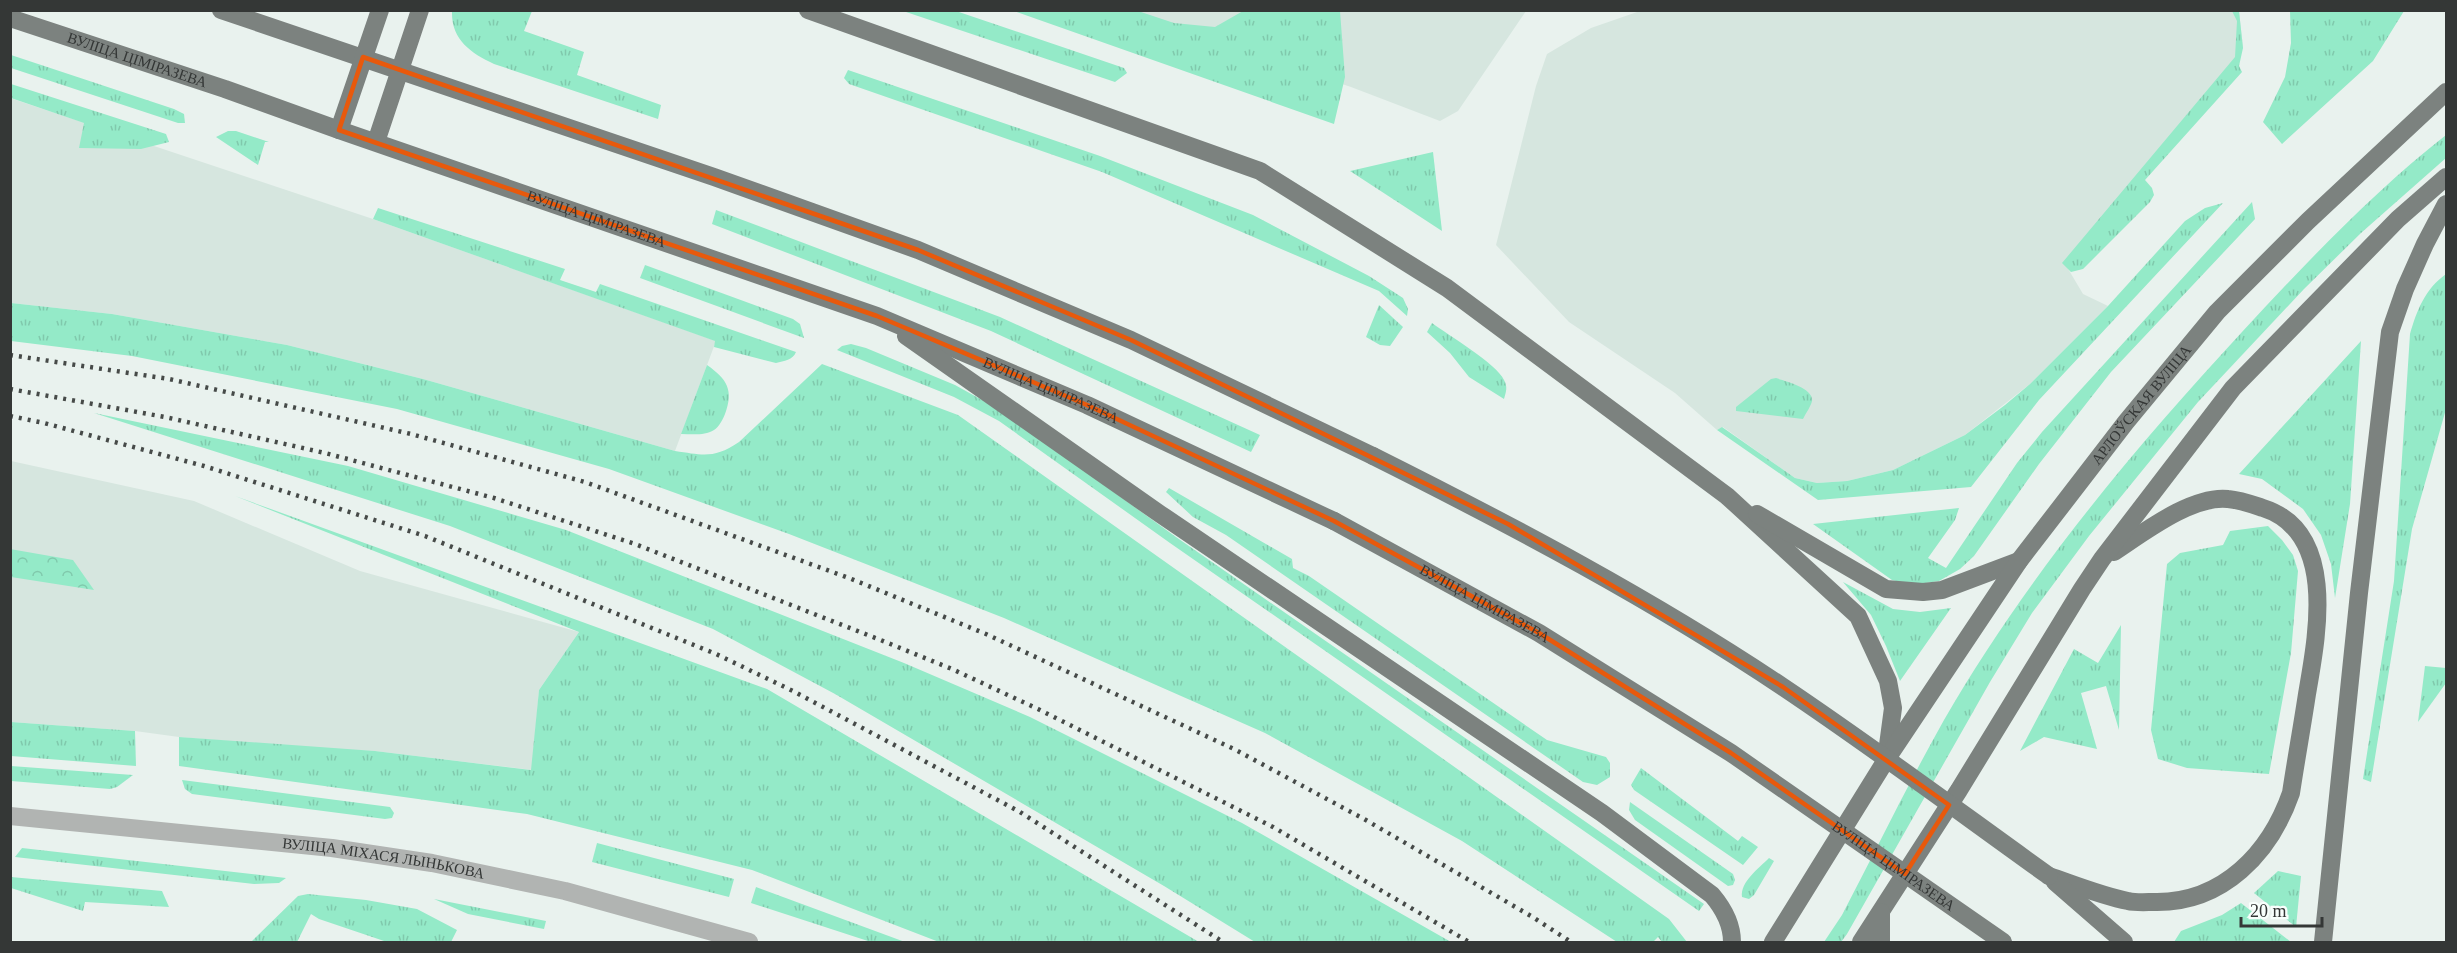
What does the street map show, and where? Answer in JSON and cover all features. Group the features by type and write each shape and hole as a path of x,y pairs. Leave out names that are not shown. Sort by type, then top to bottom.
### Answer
{"main road":[{"path":"220,10 714,177 918,250 1131,340 1373,456 1508,524 1650,605 1783,687 2049,876 2124,942"},
{"path":"339,130 380,10"},
{"path":"376,142 420,10"},
{"path":"808,10 1260,171 1446,288 1727,496 1858,616 1888,681 1893,708 1886,760"},
{"name":"ВУЛІЦА ЦІМІРАЗЕВА","path":"10,18 225,88 339,130 877,316 1087,405 1334,521 1539,633 1731,753 2003,942"},
{"name":"АРЛОЎСКАЯ ВУЛІЦА","path":"1773,942 1886,760 2019,561 2126,422 2217,312 2308,221 2446,92"},
{"path":"1862,942 2102,559 2232,388 2398,219 2446,177"},
{"path":"2323,942 2359,593 2390,332 2421,253 2446,204"},
{"path":"877,316 1160,514 1602,813 1712,895 1720,905 1728,923 1732,942"},
{"path":"1727,496 1886,589 1923,592 1942,590 2019,561"},
{"path":"2049,876 2129,902 2169,902 2200,895 2224,883 2245,868 2270,837 2292,793 2318,626 2317,584 2307,549 2297,531 2275,512 2225,498 2190,505 2102,559"},
{"path":"1881,910 1881,942"}],"street":[{"name":"ВУЛІЦА МІХАСЯ ЛЫНЬКОВА","path":"10,816 311,846 432,863 565,891 749,942"}],"highlighted area":[{"path":"363,57 918,250 1131,340 1508,524 1783,687 1949,805 1905,874 1731,753 1539,633 1334,521 1087,405 877,316 339,130"}],"shaded area":[{"path":"1126,11 1526,11 1458,111 1440,121 1351,87"},
{"path":"1640,11 2239,11 2243,48 2067,267 2083,294 2108,306 2030,384 1965,435 1893,470 1847,481 1817,483 1795,478 1723,427 1717,430 1675,393 1569,322 1496,245 1536,86 1547,54 1591,28"},
{"path":"10,98 373,219 716,341 675,451 423,379 287,345 112,314 11,303"},
{"path":"11,461 194,501 360,571 579,632 539,690 532,770 375,751 320,749 135,731 11,722"}],"green space":[{"path":"452,11 532,11 524,31 584,52 577,75 661,105 658,119 485,60 470,50 459,37 455,30"},
{"path":"903,11 956,11 1124,68 1127,73 1115,82"},
{"path":"1014,11 1138,11 1174,23 1215,27 1243,11 1340,11 1345,77 1334,124"},
{"path":"2232,11 2239,11 2243,48 2239,66 2242,72 2145,180 2152,188 2154,195 2150,202 2083,269 2071,272 2062,263 2235,57 2237,21"},
{"path":"2290,11 2404,11 2373,61 2282,144 2263,122 2285,77 2291,43"},
{"path":"11,55 174,109 184,114 185,123 178,123 11,68"},
{"path":"848,70 1100,156 1253,215 1369,276 1403,298 1408,309 1407,316 1379,291 1102,172 849,84 844,78"},
{"path":"11,84 166,134 169,142 141,149 79,148 84,123 11,98"},
{"path":"228,131 236,131 269,142 265,142 258,165 216,137"},
{"path":"2446,135 2446,158 2361,233 2304,289 2198,402 2089,536 2032,613 1990,682 1847,934 1841,942 1824,942 1842,915 1944,720 1976,667 2045,566 2160,423 2290,280 2340,229"},
{"path":"1433,152 1442,231 1350,171"},
{"path":"2252,202 2255,219 2111,372 2039,464 1974,556 1960,569 1939,581 1912,585 1892,580 1813,524 1959,508 1955,520 1928,558 1946,568 2017,463 2042,432"},
{"path":"2223,203 2039,400 1971,487 1818,500 1717,430 1722,427 1795,478 1817,483 1847,481 1893,470 1965,435 2005,405 2030,384 2108,306 2185,221 2205,208"},
{"path":"378,208 565,269 560,280 596,292 600,284 796,352 795,355 776,363 714,347 715,341 373,219"},
{"path":"716,210 1000,317 1260,435 1251,452 991,331 712,224"},
{"path":"645,265 793,319 800,324 804,338 640,278"},
{"path":"2446,274 2446,409 2412,529 2371,782 2363,779 2394,581 2410,334 2427,293"},
{"path":"11,303 112,314 287,345 423,379 675,451 693,454 715,453 739,442 822,364 958,415 1669,919 1687,942 1662,942 1658,937 1653,942 1617,942 1462,841 1265,733 1004,618 789,534 609,469 397,409 132,356 11,341"},
{"path":"1379,305 1403,327 1390,346 1380,345 1366,337"},
{"path":"1432,323 1500,373 1506,385 1504,399 1469,377 1450,353 1427,332"},
{"path":"2361,341 2350,504 2335,598 2331,564 2321,535 2303,509 2262,479 2239,474"},
{"path":"851,344 955,385 1002,411 1176,537 1704,904 1699,911 1170,543 999,421 954,397 837,350"},
{"path":"707,365 720,375 727,386 729,398 725,414 718,427 710,432 681,434"},
{"path":"1776,378 1804,389 1811,396 1812,401 1803,419 1736,411 1736,407 1771,379"},
{"path":"94,413 348,466 566,530 904,663 1030,717 1242,823 1451,942 1255,942 1164,886 835,694 713,629 450,526"},
{"path":"1169,488 1292,559 1293,568 1309,576 1547,740 1606,757 1610,763 1610,777 1597,785 1583,782 1226,535 1193,517 1166,492"},
{"path":"235,496 767,689 1199,942 939,942 752,870 527,814 179,766 179,737 375,751 531,770 539,690 579,632"},
{"path":"2268,526 2293,555 2298,571 2291,653 2269,774 2187,768 2158,759 2151,730 2167,564 2180,553 2223,545 2230,531"},
{"path":"10,549 73,560 94,590 11,577"},
{"path":"1843,582 1893,609 1920,612 1951,608 1900,681 1871,615"},
{"path":"2121,625 2119,730 2106,686 2081,693 2097,749 2044,737 2020,751 2074,649 2098,663"},
{"path":"2425,666 2446,668 2446,683 2418,722"},
{"path":"11,722 135,731 136,766 11,756"},
{"path":"10,766 133,775 117,787 110,789 11,781"},
{"path":"1641,768 1738,841 1742,836 1758,847 1743,865 1634,790 1631,785"},
{"path":"182,780 390,807 394,813 392,818 385,819 192,794 185,789"},
{"path":"1630,802 1733,874 1735,880 1733,885 1728,886 1635,820 1629,810"},
{"path":"597,843 734,879 729,897 592,862"},
{"path":"22,848 286,878 279,883 254,884 15,857"},
{"path":"1769,858 1774,861 1754,895 1749,899 1742,897 1747,881"},
{"path":"2278,871 2301,876 2296,927 2254,893"},
{"path":"11,877 162,891 169,907 85,902 83,911 11,888"},
{"path":"756,887 905,942 871,942 751,903"},
{"path":"308,894 366,900 417,909 457,930 451,942 387,942 319,919 311,914 297,942 251,942 298,896"},
{"path":"434,899 546,921 544,929 468,914"},
{"path":"2241,903 2291,942 2174,942 2181,931 2222,915"}],"railway":[{"path":"10,355 169,379 411,434 585,482 849,578 986,634 1234,749 1364,819 1531,916 1571,942"},
{"path":"10,389 165,417 325,453 494,498 635,544 952,669 1038,709 1273,827 1469,942"},
{"path":"10,416 204,466 425,536 716,654 793,691 1020,812 1223,942"}]}
